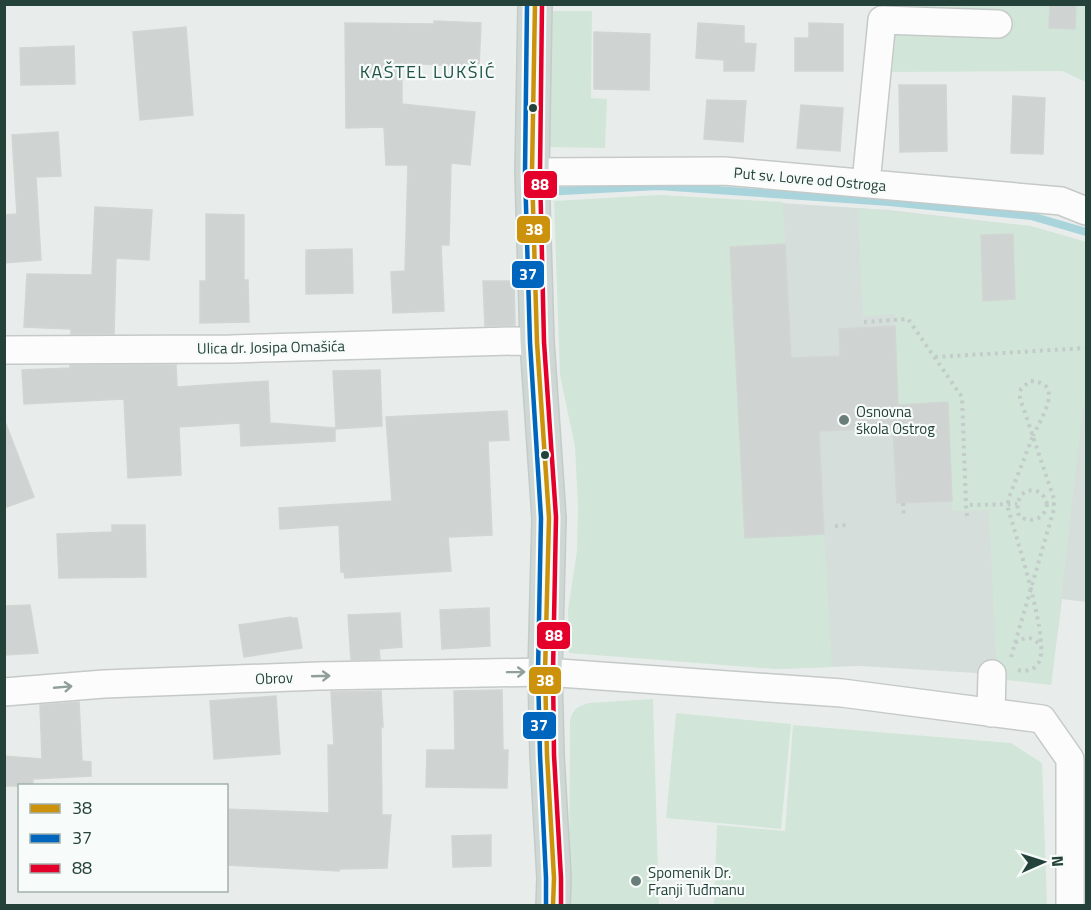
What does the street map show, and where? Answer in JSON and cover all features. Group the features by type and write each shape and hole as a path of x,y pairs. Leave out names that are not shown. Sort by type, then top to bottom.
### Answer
{"main road":[{"path":"535,4 532,172 537,342 549,518 545,672 547,755 559,889"}],"street":[{"path":"866,183 882,20 998,24"},
{"name":"Put sv. Lovre od Ostroga","path":"532,172 724,171 1061,201 1086,211"},
{"name":"Ulica dr. Josipa Omašića","path":"4,350 231,349 514,340 537,342"},
{"name":"Obrov","path":"4,692 104,684 200,680 545,672 842,693 1042,719 1070,759 1070,906"},
{"path":"991,712 992,674"}],"path":[{"path":"864,322 908,319 962,397 967,516"},
{"path":"934,357 1086,348"},
{"path":"1033,436 1020,398 1022,389 1030,381 1041,382 1047,387 1049,396 1033,436 1009,504 1030,590 1042,648 1039,663 1034,669 1025,671 1011,665 1011,650 1015,643 1030,590 1054,509 1054,499 1033,436"},
{"path":"1032,490 1041,492 1047,504 1040,518 1024,520 1019,516 1017,499 1023,493 1032,490"},
{"path":"903,503 904,516"},
{"path":"966,506 1017,504"},
{"path":"1047,504 1054,504"},
{"path":"835,526 847,525"},
{"path":"1015,643 1023,638 1030,638 1038,642 1042,648"}],"shaded area":[{"name":"Osnovna škola Ostrog","path":"658,195 888,210 1030,226 1086,242 1086,602 1062,599 1051,685 992,674 859,666 775,669"}],"green space":[{"path":"898,5 1086,5 1086,82 1062,71 892,72"},
{"path":"549,11 592,11 591,98 607,99 605,148 544,147"},
{"path":"658,195 783,202 785,244 730,247 745,538 824,534 832,667 775,669 569,653 568,610 577,551 578,505 575,447 560,375 554,201"},
{"path":"858,208 1030,226 1086,242 1086,382 1051,685 997,679 989,510 952,511 948,403 898,405 894,314 863,316"},
{"path":"653,699 659,905 569,906 571,716 576,708 589,703"},
{"path":"676,713 791,724 781,829 666,818"},
{"path":"793,725 1011,743 1042,763 1047,905 714,905 717,825 785,831"}],"building":[{"path":"1050,4 1076,4 1075,29 1049,28"},
{"path":"434,21 481,23 479,67 402,63 402,104 475,112 470,165 451,163 449,245 441,245 444,311 393,313 391,272 405,271 408,165 386,165 384,127 346,128 345,23 434,24"},
{"path":"698,23 744,26 744,43 756,44 754,71 724,71 724,60 696,58"},
{"path":"809,23 843,24 843,71 795,71 795,38 809,38"},
{"path":"186,27 193,115 140,120 133,32"},
{"path":"594,32 650,34 649,90 594,89"},
{"path":"74,46 75,84 21,85 20,48"},
{"path":"899,85 946,85 947,151 900,152"},
{"path":"1013,96 1045,98 1043,154 1011,153"},
{"path":"707,100 746,101 743,142 704,139"},
{"path":"801,105 843,108 840,151 797,148"},
{"path":"58,132 61,176 36,177 41,260 4,263 4,215 17,214 12,135"},
{"path":"95,207 152,210 149,260 116,258 114,334 71,334 71,329 24,327 27,274 92,275"},
{"path":"206,214 244,215 244,280 248,280 249,322 200,323 200,281 206,281"},
{"path":"1013,234 1015,299 983,301 981,235"},
{"path":"785,244 791,358 840,356 839,329 895,326 898,405 948,402 952,501 897,503 893,428 819,431 824,534 745,538 730,247"},
{"path":"352,249 353,293 306,294 306,250"},
{"path":"483,281 514,281 515,325 485,326"},
{"path":"70,365 176,365 177,387 268,381 270,423 335,428 335,441 241,446 240,423 179,427 181,475 128,478 124,399 24,404 22,370 70,368"},
{"path":"380,370 382,426 336,429 333,371"},
{"path":"507,411 509,440 488,441 492,535 448,537 451,571 345,578 344,572 341,572 339,525 280,529 279,508 392,501 386,417"},
{"path":"6,424 34,497 4,508 4,425"},
{"path":"112,525 145,525 146,577 59,578 57,534 112,532"},
{"path":"30,605 38,653 4,655 4,606"},
{"path":"489,608 490,646 442,649 440,610"},
{"path":"400,613 402,647 379,649 380,659 351,660 348,615"},
{"path":"297,618 302,648 244,657 239,625"},
{"path":"502,690 503,750 508,750 507,788 426,787 427,750 455,750 454,691"},
{"path":"381,691 382,815 391,815 387,868 339,869 339,871 228,865 228,809 329,813 328,745 334,745 331,692"},
{"path":"276,696 280,754 214,759 210,701"},
{"path":"79,702 82,761 91,762 91,776 33,779 33,784 4,786 4,756 42,759 40,705"},
{"path":"491,835 491,866 453,867 452,836"}],"waterway":[{"path":"543,192 658,186 889,202 1031,216 1086,232"}],"transit line":[{"name":"37","path":"527,4 525,172 530,343 541,518 538,672 546,906"},
{"name":"38","path":"535,4 532,172 537,342 549,518 545,672 554,878 553,906"},
{"name":"88","path":"542,4 540,172 544,342 556,517 554,755 561,906"}],"place":[{"name":"Osnovna škola Ostrog","path":"844,420"},
{"name":"Spomenik Dr. Franji Tuđmanu","path":"636,881"}],"district":[{"name":"KAŠTEL LUKŠIĆ","path":"428,71"}]}
